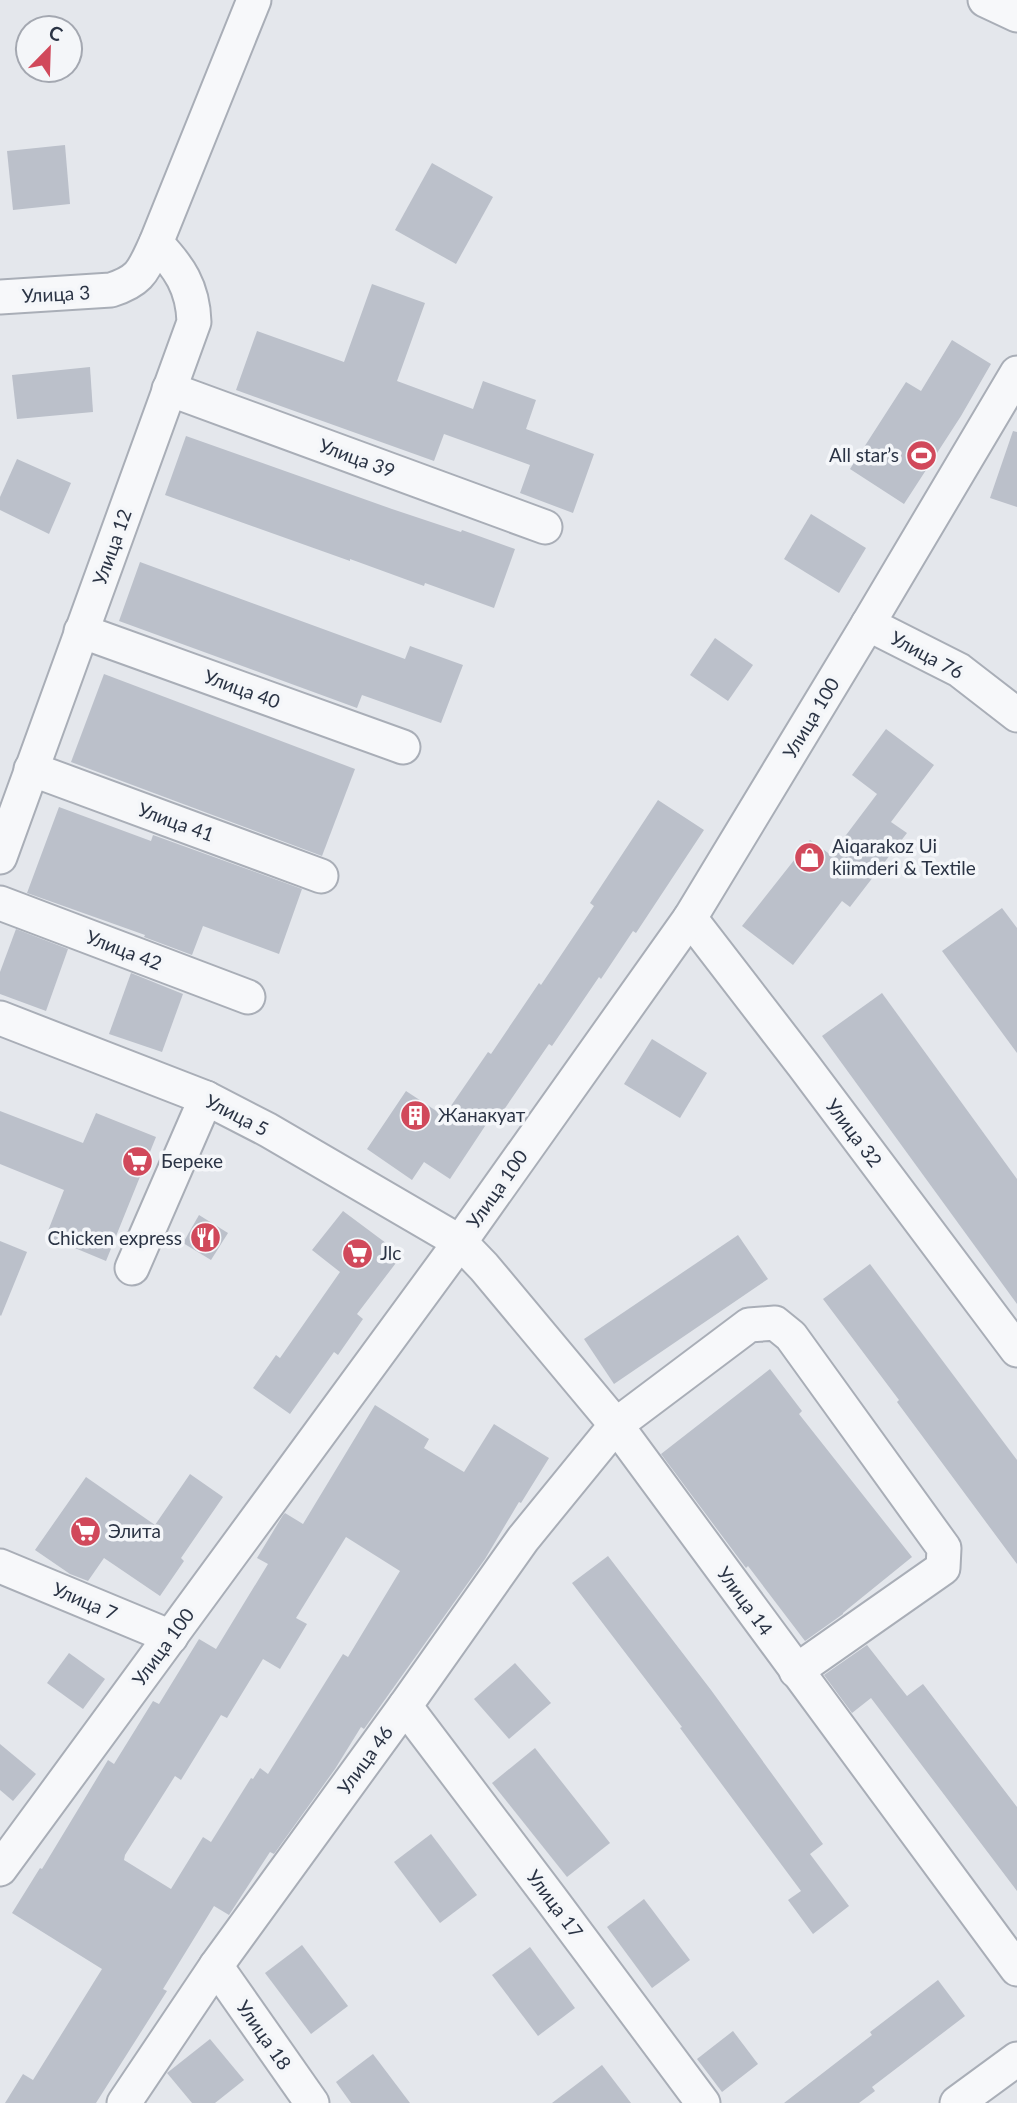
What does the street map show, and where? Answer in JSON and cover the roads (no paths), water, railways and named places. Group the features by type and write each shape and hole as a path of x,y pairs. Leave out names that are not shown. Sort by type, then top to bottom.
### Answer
{"street":[{"path":"156,243 254,0"},
{"path":"985,0 1017,15"},
{"name":"Улица 3","path":"0,297 111,290 127,285 140,275 156,243"},
{"name":"Улица 12","path":"0,857 10,798 31,769 194,322 193,308 183,275 156,243"},
{"name":"Улица 100","path":"0,1869 460,1242 690,918 1017,373"},
{"name":"Улица 39","path":"169,389 545,527"},
{"name":"Улица 76","path":"868,624 958,670 1017,715"},
{"name":"Улица 40","path":"81,631 403,747"},
{"name":"Улица 41","path":"31,769 321,876"},
{"name":"Улица 42","path":"0,903 248,997"},
{"name":"Улица 32","path":"690,918 1017,1350"},
{"name":"Улица 5","path":"0,1018 206,1098 268,1130 460,1242"},
{"path":"132,1268 206,1098"},
{"name":"Улица 14","path":"460,1242 616,1425 1017,1969"},
{"name":"Улица 46","path":"124,2103 216,1966 523,1539 616,1425 749,1325 775,1323 791,1336 944,1548 943,1568 796,1671"},
{"name":"Улица 7","path":"0,1566 170,1637"},
{"name":"Улица 17","path":"405,1706 703,2103"},
{"name":"Улица 18","path":"216,1966 312,2103"},
{"path":"957,2103 1017,2059"}],"place":[{"name":"All star’s","path":"922,455"},
{"name":"Aiqarakoz Ui kiimderi & Textile","path":"809,857"},
{"name":"Жанакуат","path":"415,1115"},
{"name":"Береке","path":"138,1161"},
{"name":"Chicken express","path":"205,1238"},
{"name":"Jlc","path":"357,1253"},
{"name":"Элита","path":"85,1531"}]}
